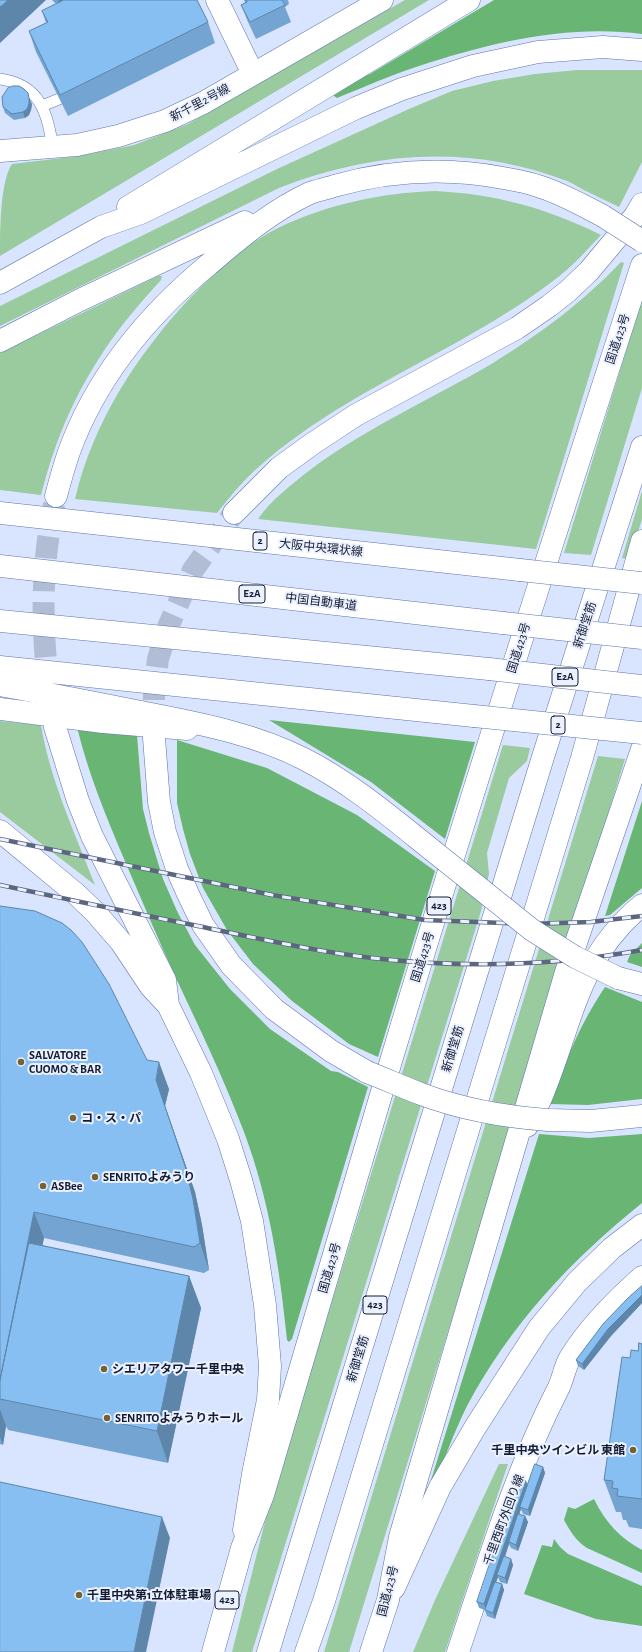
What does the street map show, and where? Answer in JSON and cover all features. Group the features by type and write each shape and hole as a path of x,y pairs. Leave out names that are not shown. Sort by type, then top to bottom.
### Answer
{"main road":[{"path":"217,0 253,74"},
{"name":"新千里2号線","path":"0,151 77,145 112,138 165,121 203,103 382,0"},
{"path":"0,283 101,227 130,204 469,0"},
{"path":"101,227 141,213 356,108 402,89 450,72 493,61 557,50 603,48 642,50"},
{"path":"0,341 80,300 276,206 311,193 377,176 402,173 450,172 492,176 538,186 563,196 603,216 642,241"},
{"path":"56,496 68,452 86,412 113,366 142,328 181,288 248,231 264,219 311,193"},
{"path":"234,513 279,468 356,415 517,328 549,306 568,291 589,271 635,216 642,204"},
{"name":"国道423号","path":"213,1652 242,1548 263,1495 394,1053 552,542 642,265"},
{"name":"新御堂筋","path":"268,1652 541,764 642,447"},
{"name":"大阪中央環状線","path":"0,513 642,583"},
{"path":"306,1652 324,1601 582,758 642,541"},
{"name":"中国自動車道","path":"0,566 642,638"},
{"name":"E2A","path":"0,621 489,669 642,686"},
{"name":"2","path":"0,667 642,733"},
{"path":"0,685 177,719 236,733 305,760 380,808 532,930 575,957 618,978 642,984"},
{"path":"0,709 103,722 236,733"},
{"path":"55,727 78,802 103,859 165,980 168,1005"},
{"path":"154,738 159,802 165,832 180,875 203,925 231,965 274,1009 331,1051 367,1072 422,1094 451,1103 503,1114 548,1120 591,1121 642,1116"},
{"name":"国道423号","path":"371,1652 388,1600 400,1537 566,972 642,749"},
{"path":"0,831 75,894 94,912 121,942 151,987 168,1005 201,1072 228,1139 252,1221 264,1298 270,1366 268,1400 253,1474 242,1548"},
{"path":"514,1150 543,1095 568,1020 586,974 605,943 642,905"},
{"path":"388,1600 440,1486 476,1426 539,1328 577,1282 612,1248 642,1225"},
{"name":"千里西町外回り線","path":"458,1652 506,1510 538,1429 562,1382 568,1361 588,1332 605,1313 642,1278"}],"lane":[{"path":"0,79 24,85 42,106 49,125 53,148"},
{"path":"42,106 59,99"}],"green space":[{"path":"405,0 429,0 0,256 3,195 5,182 12,164 79,156 134,145 188,124"},
{"path":"494,0 642,0 642,34 586,32 557,34 501,43 419,66 337,98 334,96 361,77 370,74"},
{"path":"577,70 642,70 642,162 619,207 567,181 531,169 495,161 458,157 422,157 386,160 350,166 279,188 0,326 0,306 277,169 409,109 452,91 493,81 535,74"},
{"path":"435,191 479,195 520,204 561,217 601,235 566,271 516,307 356,398 317,422 280,449 246,479 217,513 75,499 93,443 119,391 135,366 152,343 190,298 232,259 255,241 267,234 317,212 375,197"},
{"path":"621,262 624,263 536,549 258,519 269,505 282,493 310,470 354,440 493,363 544,329 591,291"},
{"path":"158,276 162,276 161,280 112,339 79,392 57,442 41,495 0,490 0,353"},
{"path":"642,299 642,388 591,555 564,553"},
{"path":"642,491 642,519 630,559 622,558"},
{"path":"269,720 475,742 445,839 371,782"},
{"path":"0,721 41,725 50,766 71,826 95,885 0,812"},
{"path":"77,727 137,735 143,809 163,879 177,911 195,945 230,989 270,1029 331,1071 338,1072 368,1087 292,1339 289,1342 287,1340 281,1287 267,1208 253,1157 220,1073 162,947 124,859 92,778"},
{"path":"177,740 267,768 357,815 435,871 378,1057 349,1044 292,1001 253,964 227,930 203,888 190,854 183,829 177,803"},
{"path":"503,745 530,748 527,761 509,778 487,853 489,874 481,911 252,1652 232,1652 269,1506"},
{"path":"598,756 625,759 349,1652 324,1652"},
{"path":"642,801 642,888 610,915 605,916"},
{"path":"642,943 642,967 627,962 630,955"},
{"path":"605,987 642,1002 642,1099 588,1105 549,1104 580,1030"},
{"path":"539,1134 589,1138 642,1134 642,1203 590,1248 544,1296 523,1321 484,1376 467,1406 436,1479 431,1480"},
{"path":"499,1464 508,1464 445,1652 413,1652 435,1600"},
{"path":"594,1499 603,1515 614,1529 642,1550 642,1573 587,1548 576,1539 571,1532 564,1520 568,1507 575,1509"},
{"path":"554,1539 568,1554 642,1586 642,1626 596,1619 524,1594 542,1545 552,1547"}],"building":[{"path":"0,0 8,0 0,7"},
{"path":"64,0 197,0 208,22 60,95 29,31 48,22 42,11"},
{"path":"246,0 282,0 285,5 250,22 241,5 247,2"},
{"path":"19,86 28,93 29,104 27,109 23,112 12,114 3,107 2,97 8,88"},
{"name":"SENRITOよみうり","path":"0,906 35,911 62,923 71,930 82,942 109,984 147,1060 159,1062 156,1080 185,1166 193,1199 200,1243 194,1247 34,1212 0,1380"},
{"name":"シエリアタワー千里中央","path":"29,1243 189,1276 157,1431 0,1399 0,1380"},
{"path":"642,1286 642,1295 608,1329 582,1364 576,1360 603,1324"},
{"path":"639,1343 642,1344 642,1499 617,1496 618,1489 612,1488 613,1481 604,1480 622,1357 630,1358 631,1350 638,1351"},
{"path":"535,1464 543,1467 528,1510 520,1507"},
{"path":"519,1478 526,1481 484,1604 477,1602"},
{"name":"千里中央第1立体駐車場","path":"0,1482 162,1517 134,1652 0,1652"},
{"path":"518,1514 525,1516 516,1545 509,1542"},
{"path":"504,1556 511,1559 505,1578 497,1575"},
{"path":"495,1582 502,1584 493,1613 485,1610"}],"tunnel":[{"path":"49,690 46,666 44,595 47,548 55,500"},
{"path":"154,733 154,690 158,659 168,627 193,570 234,513"}],"railway":[{"path":"0,839 272,895 425,920 529,924 591,922 642,916"},
{"path":"0,885 285,944 372,958 439,963 507,964 575,959 642,950"}],"place":[{"name":"SALVATORE CUOMO & BAR","path":"21,1062"},
{"name":"コ・ス・パ","path":"73,1118"},
{"name":"SENRITOよみうり","path":"95,1177"},
{"name":"ASBee","path":"43,1186"},
{"name":"シエリアタワー千里中央","path":"104,1369"},
{"name":"SENRITOよみうりホール","path":"107,1418"},
{"name":"千里中央ツインビル 東館","path":"633,1450"},
{"name":"千里中央第1立体駐車場","path":"79,1595"}]}
